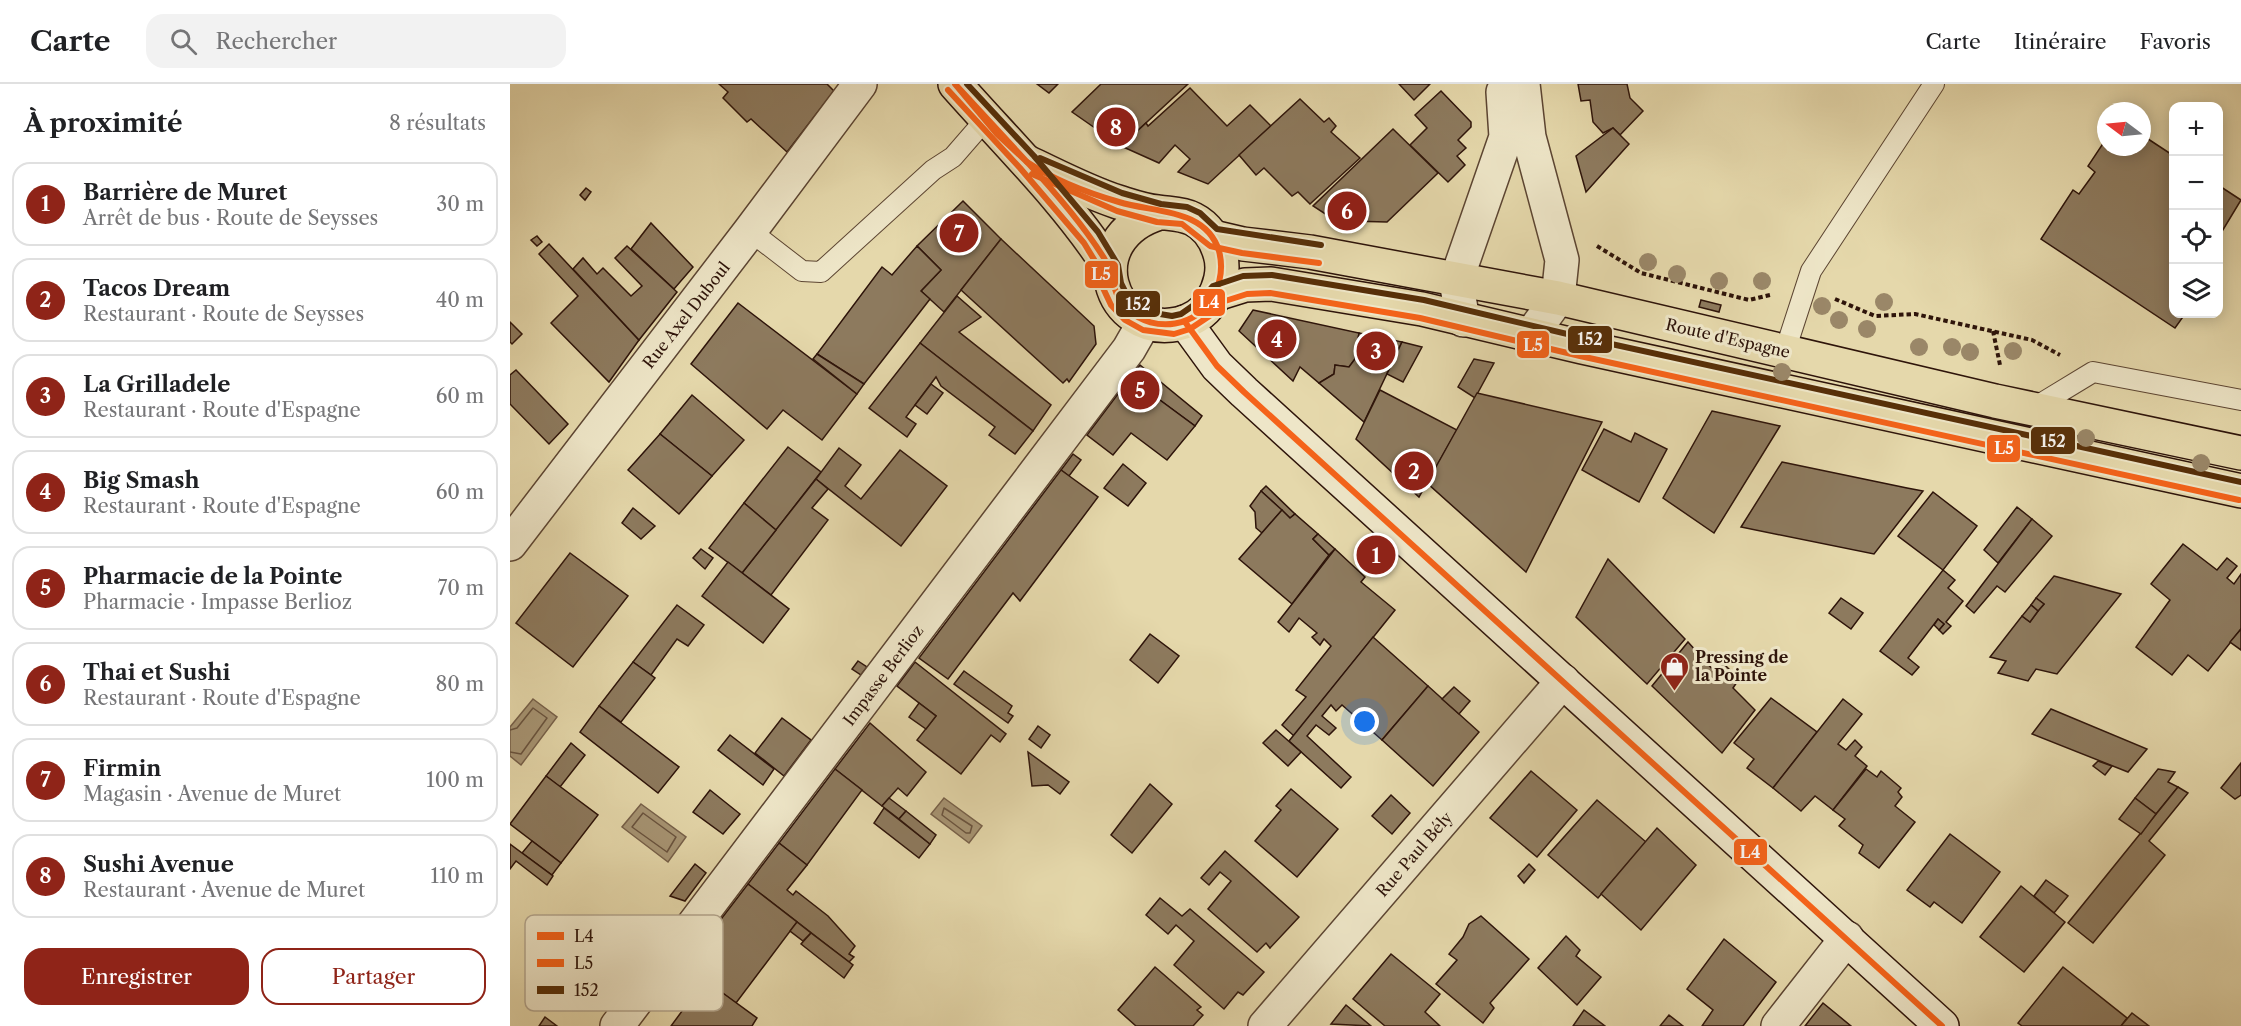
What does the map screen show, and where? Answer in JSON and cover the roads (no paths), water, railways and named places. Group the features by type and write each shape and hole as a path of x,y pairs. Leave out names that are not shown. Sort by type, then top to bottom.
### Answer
{"main road":[{"path":"955,84 1027,162 1091,238 1110,268"},
{"path":"1027,162 1110,199 1159,213 1171,213 1195,220 1213,237 1221,255 1222,276 1216,294 1208,306 1185,322 1172,325 1145,321 1130,312 1119,300 1112,285 1110,268 1114,249 1124,231 1139,219 1159,213"},
{"name":"Route d'Espagne","path":"1213,237 1243,244 1310,252 1456,281 1558,298 2032,409 2241,453"},
{"path":"1216,294 1245,285 1271,285 1422,309 1463,320 2241,491"}],"street":[{"name":"Rue Axel Duboul","path":"510,544 860,84"},
{"path":"1463,320 1456,281 1506,137 1503,84"},
{"path":"1523,84 1529,137 1562,260 1558,298 1531,335"},
{"name":"Impasse Berlioz","path":"701,915 1129,349 1145,321"},
{"path":"1185,322 1217,366 1237,386 1942,1026"},
{"name":"Rue Paul Bély","path":"1265,1026 1563,681"},
{"path":"1778,1026 1847,938"},
{"name":"Impasse Berlioz","path":"617,1026 628,1011"}],"lane":[{"path":"1785,351 1811,270 1934,84"},
{"path":"750,231 802,272 821,272 933,170 953,157 986,119"},
{"path":"2032,409 2093,372 2241,400"}],"water":[{"path":"533,699 557,717 521,765 510,756 510,727"},
{"path":"944,798 982,826 969,843 931,814"},
{"path":"641,804 686,837 668,862 622,827"}],"place":[{"name":"Sushi Avenue","path":"1116,127"},
{"name":"Thai et Sushi","path":"1347,211"},
{"name":"Firmin","path":"959,233"},
{"name":"Big Smash","path":"1277,339"},
{"name":"La Grilladele","path":"1376,351"},
{"name":"Pharmacie de la Pointe","path":"1140,390"},
{"name":"Tacos Dream","path":"1414,471"},
{"name":"Barrière de Muret","path":"1376,555"},
{"name":"Pressing de la Pointe","path":"1674,692"}]}
